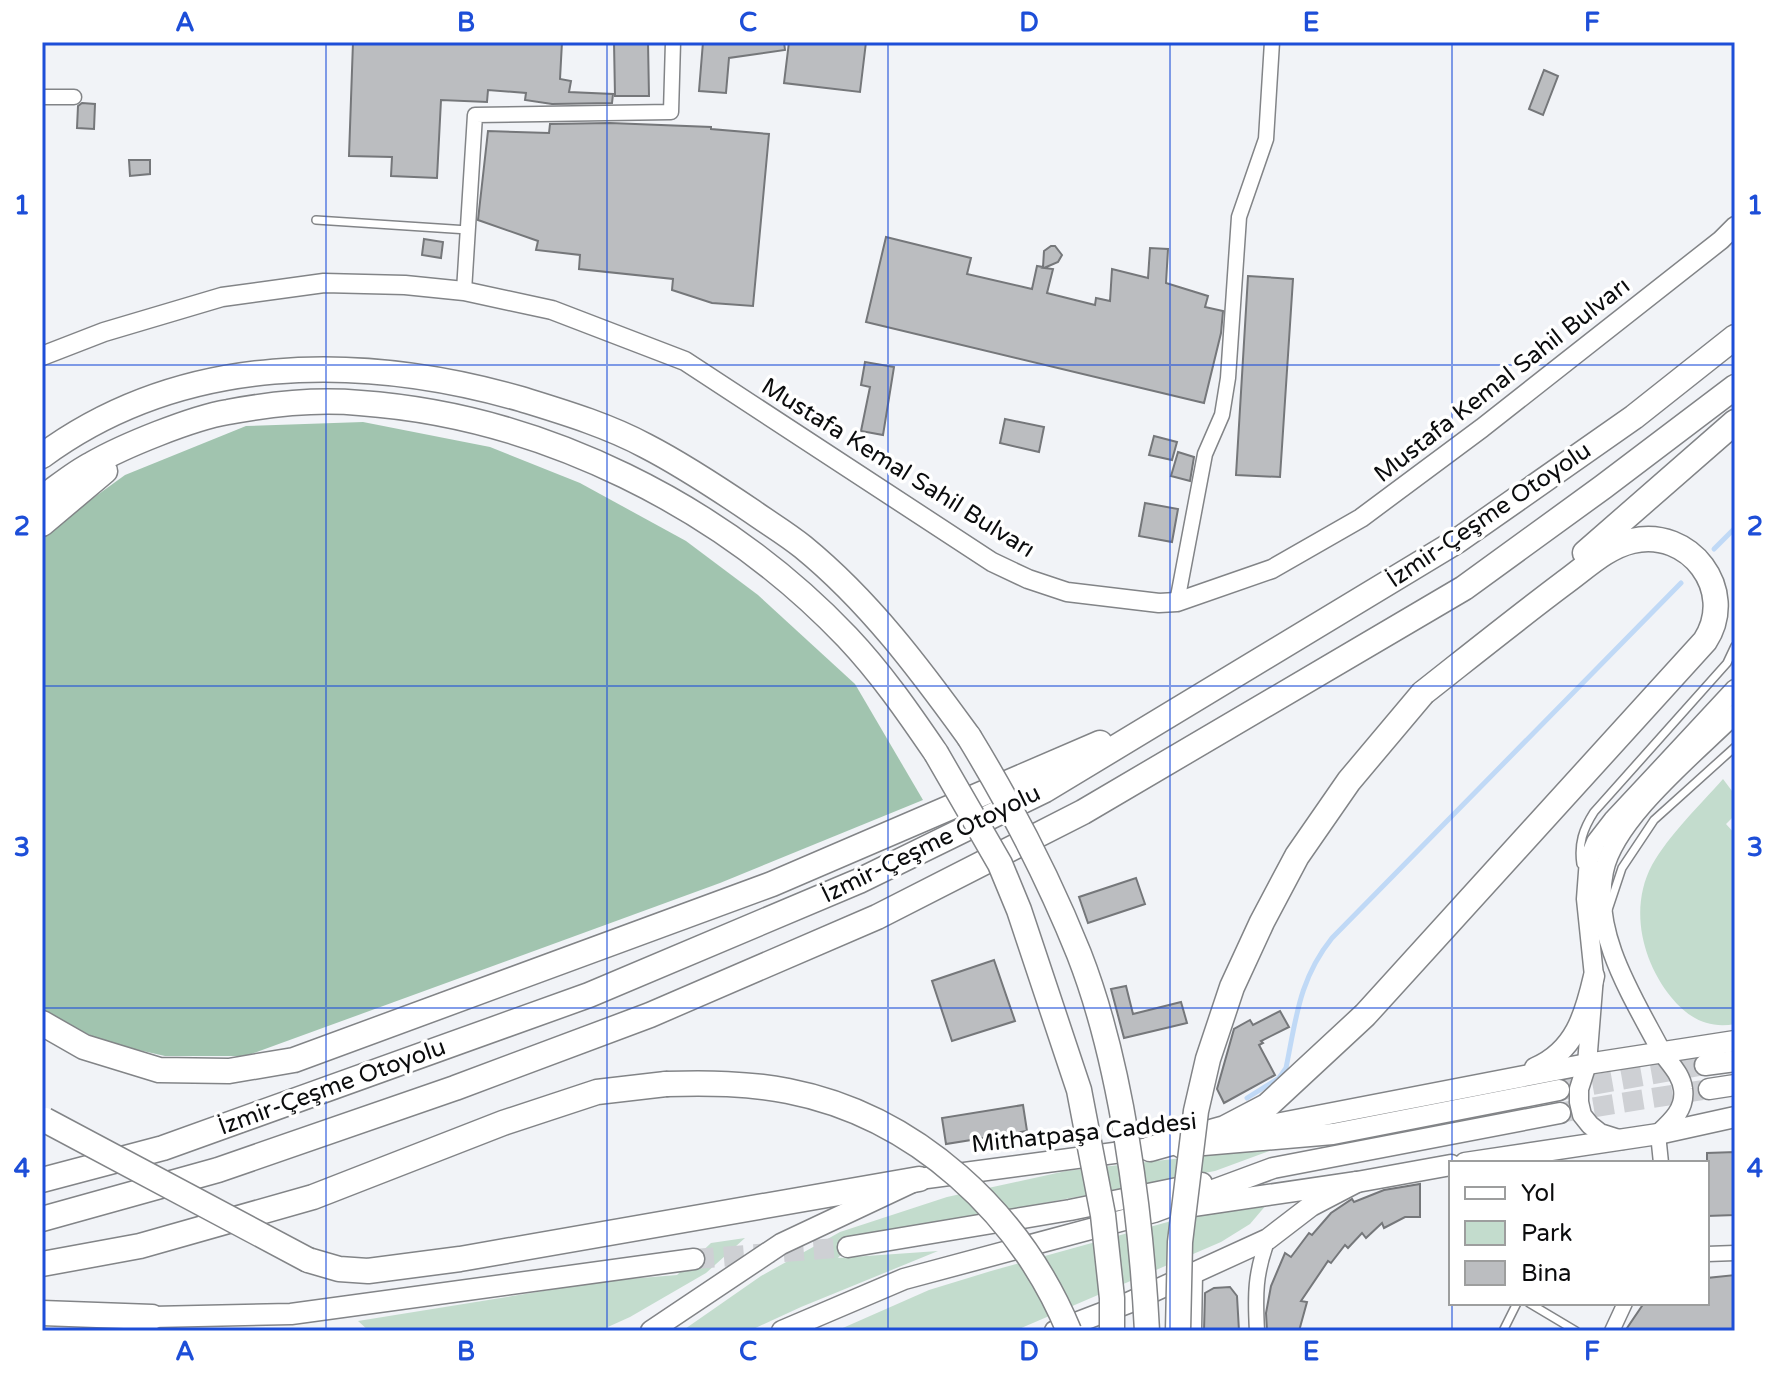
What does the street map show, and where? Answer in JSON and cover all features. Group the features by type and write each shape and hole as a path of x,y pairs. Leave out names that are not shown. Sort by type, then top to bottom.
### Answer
{"highway":[{"name":"İzmir-Çeşme Otoyolu","path":"42,1180 163,1148 589,995 897,863 1045,790 1457,541 1634,417 1735,337"},
{"path":"42,456 93,424 150,399 216,379 264,371 352,370 417,376 491,391 570,413 644,445 729,496 803,547 900,642 969,737 996,781 1079,954 1115,1080 1131,1172 1147,1331"},
{"name":"İzmir-Çeşme Otoyolu","path":"42,1219 218,1170 455,1088 650,1015 877,917 1083,812 1464,588 1735,387"},
{"path":"42,498 92,464 189,423 225,412 308,402 359,402 412,409 498,427 562,449 634,480 707,522 780,575 847,637 896,694 936,753 1005,875 1042,973 1079,1090 1103,1215 1112,1298 1112,1331"},
{"path":"1178,1331 1180,1242 1196,1111 1208,1059 1232,987 1297,856 1349,781 1423,693 1735,422"},
{"path":"42,524 138,444"},
{"path":"1150,1149 1225,1128 1267,1106 1365,1015 1705,641 1711,632 1716,612 1712,583 1703,566 1683,547 1660,540 1631,541 1606,552 1423,693"},
{"path":"42,1023 84,1047 159,1070 229,1071 294,1060 772,884 1183,707"},
{"path":"42,1264 140,1246 313,1197 503,1123 597,1092 666,1084 751,1085 831,1103 904,1135 937,1156 999,1217 1032,1260 1054,1293 1069,1331"},
{"path":"43,1119 308,1260 339,1269 368,1271 460,1259 919,1179"},
{"path":"42,1313 159,1324"}],"main road":[{"name":"Mustafa Kemal Sahil Bulvarı","path":"42,356 104,332 222,297 324,283 405,285 464,291 552,310 685,361 992,562 1028,579 1067,592 1143,602 1177,602 1272,569 1361,518 1495,418 1735,226"},
{"path":"1622,1140 1600,1133 1590,1125 1582,1115 1579,1102 1579,1089 1587,1064 1594,976 1586,899 1589,859 1596,842 1735,689"},
{"path":"1658,1134 1677,1115 1683,1103 1684,1090 1680,1077 1661,1051 1611,950 1605,919 1604,870 1619,834 1637,811 1735,714"},
{"path":"1506,1080 1550,1061 1573,1039 1585,1015 1594,976"},
{"path":"1150,1149 1587,1064 1735,1041"},
{"path":"1705,1065 1735,1061"},
{"path":"1709,1089 1735,1085"},
{"name":"Mithatpaşa Caddesi","path":"651,1331 781,1244 919,1179 1150,1149 1333,1134 1559,1090"},
{"path":"848,1247 1070,1210 1560,1113"},
{"path":"1492,1161 1560,1156 1735,1117"},
{"path":"1154,1212 1449,1165"},
{"path":"782,1331 904,1279 1154,1212 1273,1168"},
{"path":"1055,1331 1128,1303 1268,1239 1311,1206 1357,1182"},
{"path":"159,1324 291,1314 694,1259"},
{"path":"1192,1331 1193,1273"}],"street":[{"path":"464,291 475,115 671,112 673,42"},
{"path":"1177,602 1205,454 1222,415 1228,378 1239,217 1266,139 1272,42"},
{"path":"42,97 74,97"},
{"path":"1658,1134 1661,1161"},
{"path":"1257,1331 1255,1286 1259,1262 1268,1239"},
{"path":"1709,1254 1735,1253"},
{"path":"1612,1331 1624,1305"}],"lane":[{"path":"316,220 468,230"},
{"path":"1586,899 1580,853 1583,829 1616,785 1727,663 1735,646"},
{"path":"1605,919 1622,868 1654,820 1735,747"},
{"path":"1503,1331 1516,1305"},
{"path":"1532,1305 1576,1331"}],"green space":[{"path":"363,422 490,447 580,483 686,541 758,595 855,684 923,800 720,883 246,1056 165,1056 108,1043 43,1014 42,535 125,475 246,426"},
{"path":"1723,779 1735,795 1735,815 1726,824 1735,834 1735,1024 1716,1025 1684,1011 1661,983 1646,951 1640,916 1645,882 1652,865 1676,831"},
{"path":"1280,1147 1215,1171 856,1238 838,1258 938,1251 749,1331 682,1331 761,1276 840,1232 947,1197 1066,1171"},
{"path":"1267,1204 1250,1224 1221,1242 1019,1329 836,1331 929,1290 991,1271 1211,1210"},
{"path":"745,1238 706,1273 630,1317 599,1331 369,1331 358,1321 605,1281 677,1275 711,1243"}],"building":[{"path":"353,42 562,42 560,79 571,81 569,92 613,94 612,103 552,104 525,100 526,93 488,90 487,102 441,100 437,178 391,176 392,157 349,156"},
{"path":"614,42 648,42 649,96 615,96"},
{"path":"703,42 784,42 785,50 729,58 726,93 699,91"},
{"path":"789,42 866,42 860,92 784,83"},
{"path":"1544,70 1558,76 1543,115 1529,109"},
{"path":"82,103 95,104 94,129 77,128 78,106"},
{"path":"550,124 711,127 769,134 753,306 712,303 672,290 673,279 579,269 580,255 536,250 538,241 478,220 488,131 549,133"},
{"path":"129,160 150,160 150,174 130,176"},
{"path":"886,237 971,258 967,274 1032,289 1037,266 1043,267 1044,251 1055,246 1062,255 1058,262 1044,268 1053,269 1047,293 1095,305 1096,298 1110,301 1112,269 1148,278 1150,248 1168,249 1166,283 1208,296 1205,307 1223,311 1221,333 1204,403 866,322"},
{"path":"424,239 443,242 441,258 422,255"},
{"path":"1248,276 1293,279 1280,477 1236,475"},
{"path":"865,362 894,367 883,435 861,431 870,387 861,385"},
{"path":"1005,419 1044,427 1039,452 1000,443"},
{"path":"1154,436 1177,442 1172,460 1149,455"},
{"path":"1178,452 1194,457 1190,481 1171,476"},
{"path":"1145,503 1178,509 1172,542 1139,536"},
{"path":"1136,878 1145,904 1088,923 1079,897"},
{"path":"994,960 1015,1021 952,1041 932,981"},
{"path":"1126,986 1133,1014 1181,1002 1187,1023 1124,1038 1111,989"},
{"path":"1280,1011 1289,1027 1261,1041 1263,1043 1259,1045 1275,1075 1224,1103 1217,1089 1234,1029 1250,1020 1253,1025"},
{"path":"1023,1105 1027,1131 946,1144 942,1118"},
{"path":"1735,1152 1735,1215 1709,1216 1707,1153"},
{"path":"1420,1184 1420,1217 1405,1217 1384,1228 1382,1223 1366,1238 1362,1233 1348,1248 1345,1245 1331,1263 1328,1261 1301,1301 1307,1302 1299,1331 1267,1331 1266,1313 1271,1286 1285,1253 1291,1257 1309,1233 1312,1235 1331,1213 1352,1199 1354,1202 1384,1190"},
{"path":"1735,1275 1735,1331 1625,1331 1643,1305 1709,1305 1709,1278"},
{"path":"1230,1287 1237,1296 1239,1331 1204,1331 1205,1293 1214,1288"}],"waterway":[{"path":"1714,549 1735,528"},
{"path":"1247,1098 1279,1078 1286,1068 1306,984 1332,938 1681,583"}],"tunnel":[{"path":"1563,1090 1705,1065"},
{"path":"1564,1112 1709,1089"},
{"path":"694,1259 848,1247"}]}
